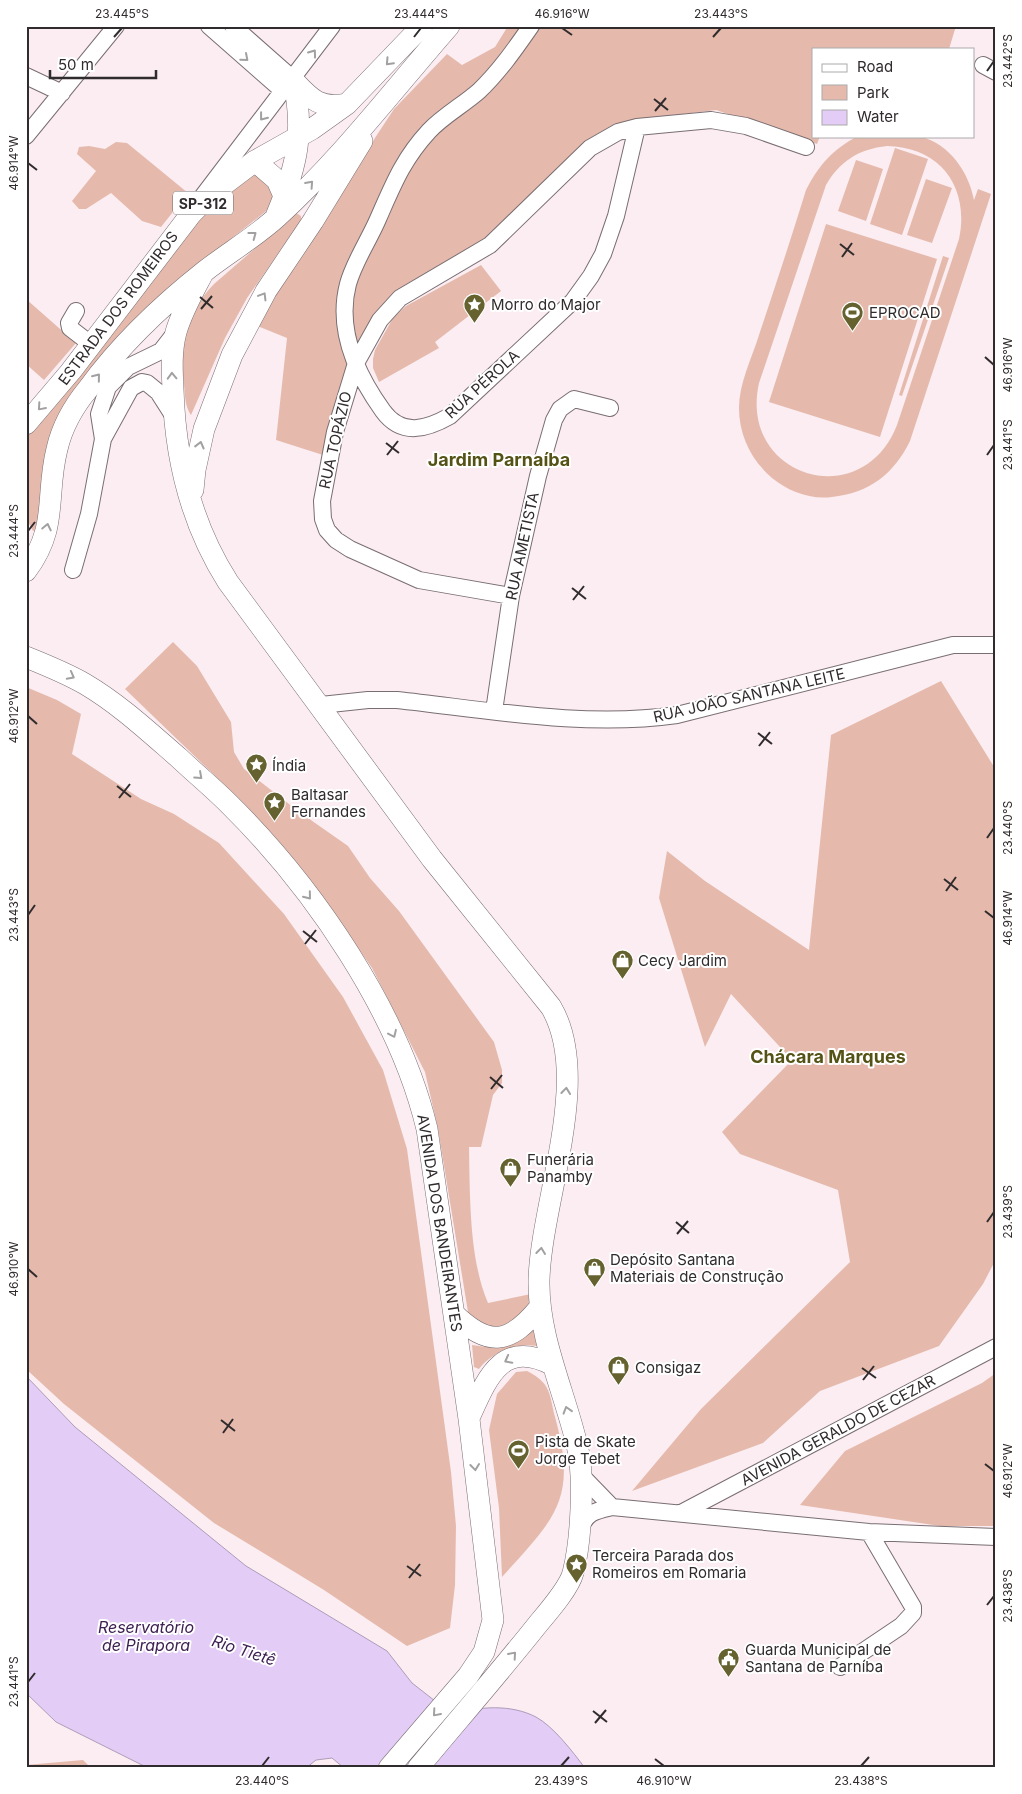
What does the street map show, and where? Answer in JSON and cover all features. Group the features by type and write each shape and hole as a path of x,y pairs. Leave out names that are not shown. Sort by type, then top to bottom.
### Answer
{"main road":[{"name":"ESTRADA DOS ROMEIROS","path":"26,424 92,344 166,243 191,214 210,195 256,161 299,136 347,104 422,26"},
{"path":"193,510 198,451 212,406 232,355 266,291 313,221 392,93 449,26"},
{"path":"288,85 326,106 347,104"},
{"path":"275,218 284,196 297,152 299,136 298,102 288,85"},
{"name":"ESTRADA DOS ROMEIROS","path":"26,571 43,543 50,511 56,449 72,412 116,354 152,318 203,272 275,218 302,193 392,93"},
{"path":"256,161 276,180 284,196"},
{"path":"203,272 185,307 176,331 172,357 174,417 180,454 193,510 214,559 228,582 321,705 432,859 550,1007 559,1022 564,1038 567,1061 566,1088 555,1181 542,1239 539,1278 540,1307 553,1365 578,1445 580,1529 573,1576 552,1607 389,1768"},
{"path":"26,539 28,556 26,571"},
{"name":"AVENIDA DOS BANDEIRANTES","path":"26,657 86,684 143,726 230,804 322,913 384,1015 405,1060 427,1129 469,1418 493,1620 475,1684"},
{"path":"454,1314 470,1330 481,1336 502,1337 521,1328 540,1307"},
{"path":"469,1418 486,1383 503,1362 513,1357 525,1355 537,1357 553,1365"},
{"path":"418,1768 475,1684"}],"street":[{"path":"26,136 116,26"},
{"path":"209,26 288,85"},
{"path":"233,26 288,85"},
{"path":"191,214 213,180 332,26"},
{"name":"RUA PÉROLA","path":"531,26 499,71 478,92 429,130 401,165 348,283 345,324 347,339 356,363 383,411 392,421 403,428 417,429 432,426 450,416 573,301 592,276 603,254 631,162 637,127"},
{"path":"26,76 62,92"},
{"path":"356,363 380,320 400,298 490,245 590,148 603,139 637,127 694,120 728,121 806,147"},
{"path":"76,311 69,323 70,328 92,344"},
{"path":"103,439 99,414 108,387 128,367 161,351 176,331"},
{"name":"RUA TOPÁZIO","path":"356,363 344,398 324,483 323,519 327,530 336,540 350,549 419,580 511,596"},
{"path":"73,570 87,523 103,439 126,394 131,388 142,382 147,383 158,392 174,417"},
{"name":"RUA AMETISTA","path":"494,710 511,596 538,476 554,420 560,408 574,399 610,408"},
{"name":"RUA JOÃO SANTANA LEITE","path":"321,705 368,700 397,700 583,719 639,721 677,715 953,645 996,645"},
{"name":"AVENIDA GERALDO DE CEZAR","path":"681,1513 996,1347"},
{"path":"580,1474 612,1507"},
{"path":"580,1529 585,1518 590,1514 612,1507 869,1532 996,1537"},
{"path":"840,1667 901,1626 913,1613 913,1607 869,1532"}],"green space":[{"path":"508,26 956,26 949,48 812,48 812,138 819,138 817,144 716,110 632,120 595,136 507,227 396,294 323,455 276,440 287,338 255,325 269,299 394,109 447,54 462,65 495,47"},
{"path":"854,138 924,138 941,146 956,161 968,180 974,200 978,189 991,194 910,441 904,453 888,472 869,486 845,495 824,498 800,494 785,487 765,471 752,455 744,437 739,408 741,389 746,371 806,190 816,173 841,146","holes":["887,146 906,148 936,162 947,173 955,187 960,203 961,220 959,239 897,425 880,453 858,470 832,476 807,473 784,461 767,442 757,415 759,383 826,185 844,163 859,153 868,150"]},
{"path":"116,142 127,143 188,193 161,227 142,221 111,193 86,209 79,209 72,201 96,171 77,154 79,147 89,146 105,149"},
{"path":"895,148 928,159 902,235 870,224"},
{"path":"856,160 883,169 866,221 838,211"},
{"path":"253,174 265,176 276,197 270,208 202,262 73,398 37,530 33,531 26,518 26,437 65,393 191,227 213,203"},
{"path":"926,179 952,188 932,243 907,235"},
{"path":"296,213 301,216 301,221 247,298 225,338 191,415 186,401 182,356 190,318 204,295 214,284"},
{"name":"EPROCAD","path":"826,224 937,259 880,437 769,402"},
{"path":"943,256 949,258 902,396 899,395"},
{"path":"481,265 501,291 435,342 439,348 379,382 373,368 373,359 375,350 393,318 406,306"},
{"path":"26,299 76,343 44,380 26,364"},
{"path":"173,642 197,666 231,722 234,752 244,769 298,811 348,846 370,878 399,911 494,1042 502,1070 502,1083 493,1095 481,1147 469,1147 470,1206 477,1267 488,1303 531,1294 531,1301 510,1325 492,1330 469,1318 438,1129 425,1072 372,968 323,898 237,797 125,689"},
{"path":"941,681 996,770 996,1259 983,1284 939,1346 820,1391 763,1443 632,1491 701,1409 850,1262 838,1190 740,1154 722,1132 792,1060 731,994 705,1047 659,898 667,851 705,881 809,950 831,735"},
{"path":"26,687 57,700 81,714 72,754 141,799 174,814 219,843 284,914 343,997 383,1070 407,1149 451,1472 456,1526 455,1585 450,1628 407,1646 324,1590 214,1523 64,1404 26,1369"},
{"path":"533,1329 537,1336 537,1346 513,1347 490,1358 479,1369 474,1367 472,1345 493,1348 515,1343"},
{"path":"527,1371 545,1384 550,1395 562,1445 564,1469 562,1489 557,1506 548,1522 536,1539 502,1577 499,1508 489,1430 497,1394 516,1372"},
{"path":"996,1373 996,1526 940,1526 800,1505 845,1451 982,1383"},
{"path":"83,1760 91,1768 26,1768 26,1765"}],"water":[{"name":"Reservatório de Pirapora","path":"26,1376 75,1427 246,1566 387,1651 412,1683 453,1715 484,1708 505,1708 536,1717 543,1721 562,1740 585,1768 344,1768 332,1758 316,1760 306,1768 146,1767 56,1722 26,1693"}],"place":[{"name":"Morro do Major","path":"475,323"},
{"name":"EPROCAD","path":"853,331"},
{"name":"Índia","path":"256,784"},
{"name":"Baltasar Fernandes","path":"275,822"},
{"name":"Cecy Jardim","path":"622,979"},
{"name":"Funerária Panamby","path":"511,1187"},
{"name":"Depósito Santana Materiais de Construção","path":"594,1287"},
{"name":"Consigaz","path":"619,1386"},
{"name":"Pista de Skate Jorge Tebet","path":"519,1469"},
{"name":"Terceira Parada dos Romeiros em Romaria","path":"576,1583"},
{"name":"Guarda Municipal de Santana de Parníba","path":"729,1677"}],"district":[{"name":"Jardim Parnaíba","path":"499,459"},
{"name":"Chácara Marques","path":"828,1056"}],"water label":[{"name":"Rio Tietê","path":"244,1650"}]}
